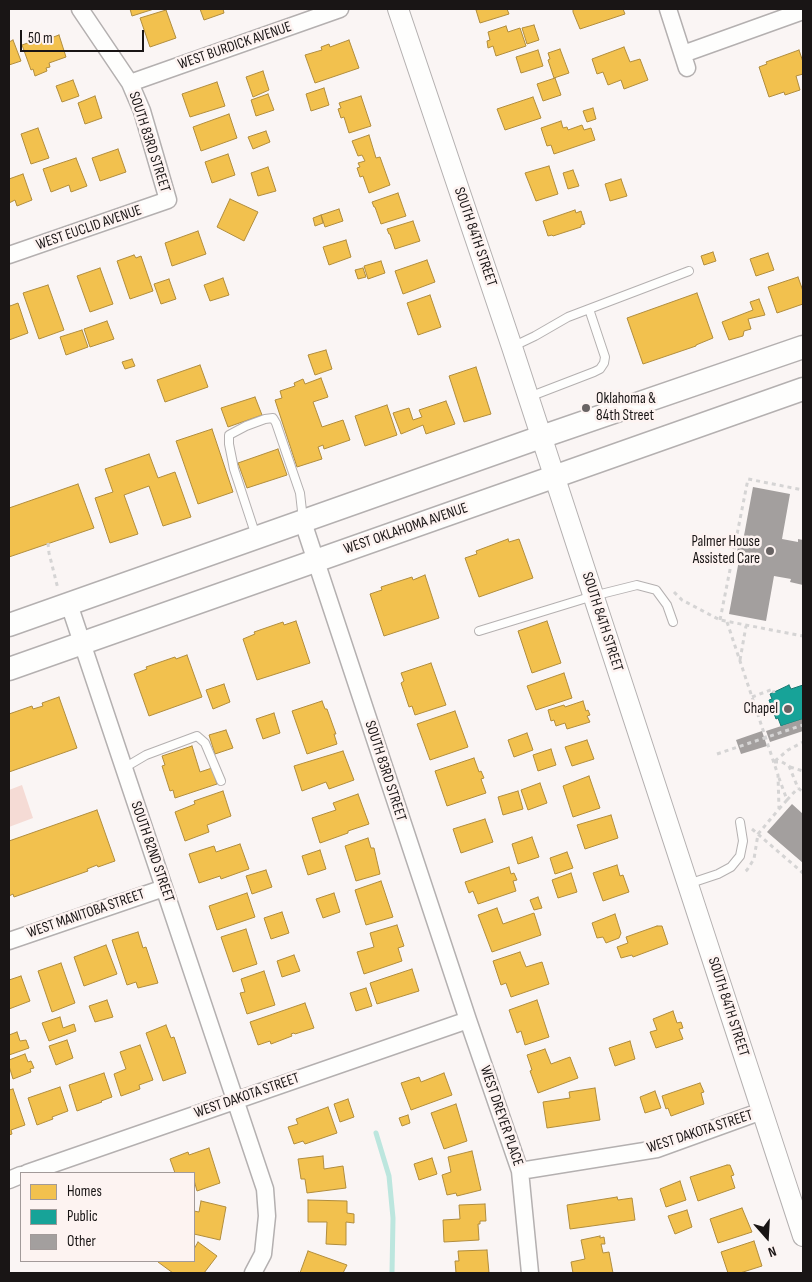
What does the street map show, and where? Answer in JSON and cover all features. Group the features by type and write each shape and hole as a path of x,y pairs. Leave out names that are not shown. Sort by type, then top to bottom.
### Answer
{"main road":[{"path":"9,625 64,597 256,538 803,347"},
{"name":"WEST OKLAHOMA AVENUE","path":"9,669 803,389"}],"street":[{"name":"SOUTH 83RD STREET","path":"80,9 130,83 142,111 168,200"},
{"name":"WEST BURDICK AVENUE","path":"130,83 340,9"},
{"name":"SOUTH 84TH STREET","path":"398,9 512,347 803,1236"},
{"path":"668,9 685,61 803,11"},
{"name":"WEST EUCLID AVENUE","path":"9,256 168,200"},
{"name":"SOUTH 83RD STREET","path":"303,522 468,1020"},
{"name":"SOUTH 82ND STREET","path":"64,597 82,643 265,1188 268,1216 263,1254 253,1273"},
{"name":"WEST MANITOBA STREET","path":"9,941 164,888"},
{"name":"WEST DAKOTA STREET","path":"30,1172 468,1020"},
{"name":"WEST DREYER PLACE","path":"468,1020 520,1171 530,1273"},
{"name":"WEST DAKOTA STREET","path":"520,1171 657,1149 762,1111"}],"lane":[{"path":"512,347 568,317 689,270"},
{"path":"528,397 600,369 605,358 589,309"},
{"path":"256,538 234,469 229,435 265,419 273,418 276,423 300,492 303,522"},
{"path":"479,631 593,596 637,585 656,590 667,605 673,622"},
{"path":"124,768 146,755 197,736 205,744 221,781"},
{"path":"688,884 718,874 731,867 740,856 743,841 740,822"}],"path":[{"path":"720,620 748,479 803,490"},
{"path":"48,543 49,552 64,597"},
{"path":"670,587 682,600 720,620 803,636"},
{"path":"727,622 787,800"},
{"path":"740,661 746,626"},
{"path":"752,697 772,689 774,693"},
{"path":"717,754 803,725"},
{"path":"774,762 788,750 803,742"},
{"path":"774,762 782,762 803,771"},
{"path":"789,766 798,788 803,792"},
{"path":"778,775 779,809"},
{"path":"741,874 747,870 754,859 758,834 798,788"},
{"path":"758,834 803,873"}],"shaded area":[{"path":"22,785 33,818 9,827 9,790"}],"building: Homes":[{"path":"130,9 154,9 132,16"},
{"path":"200,9 223,9 224,13 204,20"},
{"path":"507,9 509,14 480,23 476,10"},
{"path":"573,9 623,9 625,14 580,29"},
{"path":"166,10 176,38 150,47 140,18"},
{"path":"534,25 539,40 527,44 522,28"},
{"path":"506,26 508,32 520,28 526,46 496,56 493,46 488,48 487,41 490,40 488,32"},
{"path":"59,35 66,57 49,63 50,67 46,68 47,71 35,76 22,45 47,36 48,39"},
{"path":"13,40 21,61 9,65 9,42"},
{"path":"349,40 359,68 315,83 305,55 322,50 321,47 329,44 330,47"},
{"path":"624,47 630,62 640,59 648,80 624,89 621,80 608,85 603,72 597,74 592,59"},
{"path":"560,49 569,73 554,78 548,60 550,59 548,53"},
{"path":"538,50 543,66 521,73 516,57"},
{"path":"799,50 803,62 803,74 796,76 800,90 785,95 784,92 769,97 759,67 767,64 766,62"},
{"path":"263,71 269,90 253,97 246,77"},
{"path":"555,78 561,95 543,101 537,84"},
{"path":"73,80 79,96 62,102 56,86"},
{"path":"217,82 225,106 190,117 182,94"},
{"path":"324,88 329,105 311,111 306,94"},
{"path":"268,94 274,110 256,116 251,100"},
{"path":"95,96 102,118 85,124 78,103"},
{"path":"361,96 371,126 349,133 344,117 341,118 338,109 341,108 339,103"},
{"path":"533,97 541,118 505,130 497,109"},
{"path":"593,108 596,119 587,122 583,111"},
{"path":"229,114 237,138 201,151 193,127"},
{"path":"561,121 563,128 567,127 568,130 582,125 584,130 591,128 595,140 554,154 551,145 547,146 541,128"},
{"path":"38,128 49,158 31,164 21,134"},
{"path":"266,131 270,142 253,149 248,137"},
{"path":"369,135 376,158 380,157 390,185 369,193 363,176 360,177 357,168 360,167 358,163 365,161 362,155 358,156 352,141"},
{"path":"118,149 126,172 100,181 92,158"},
{"path":"228,154 235,175 212,183 205,162"},
{"path":"76,158 87,186 71,192 69,185 51,192 43,169"},
{"path":"549,166 558,194 536,201 525,173"},
{"path":"268,167 276,191 258,196 251,173"},
{"path":"573,170 579,186 568,189 563,173"},
{"path":"23,174 32,200 17,206 15,200 9,203 9,179"},
{"path":"621,179 627,196 610,201 605,184"},
{"path":"398,193 406,216 381,224 372,202"},
{"path":"230,199 258,212 244,241 217,227"},
{"path":"339,209 343,221 325,227 321,215"},
{"path":"575,210 576,213 581,211 585,224 581,225 581,227 548,236 543,221"},
{"path":"321,215 323,223 315,226 313,218"},
{"path":"413,221 420,241 395,249 387,229"},
{"path":"198,231 206,254 172,266 165,243"},
{"path":"346,240 351,257 329,265 323,247"},
{"path":"713,252 716,261 704,265 701,256"},
{"path":"768,253 774,270 756,276 750,259"},
{"path":"134,255 136,258 141,256 153,291 130,299 117,261"},
{"path":"427,260 435,282 403,294 395,271"},
{"path":"381,261 385,273 368,279 364,266"},
{"path":"100,268 113,304 90,312 77,276"},
{"path":"363,268 366,277 358,279 355,270"},
{"path":"798,277 803,291 803,304 777,313 768,287"},
{"path":"223,278 229,295 210,301 204,285"},
{"path":"169,279 176,299 161,304 154,284"},
{"path":"48,285 64,330 39,339 23,293"},
{"path":"697,293 713,338 696,346 643,364 627,318"},
{"path":"430,295 441,327 418,335 407,303"},
{"path":"759,299 765,315 748,319 751,329 744,331 743,336 729,340 722,322 753,310 750,302"},
{"path":"9,302 10,306 18,303 28,333 9,340"},
{"path":"107,321 114,339 90,347 84,329"},
{"path":"82,330 88,347 66,355 60,337"},
{"path":"326,350 332,369 315,375 308,355"},
{"path":"132,359 135,366 125,369 122,362"},
{"path":"200,365 208,387 165,402 157,380"},
{"path":"476,367 491,414 464,422 449,376"},
{"path":"321,378 328,397 313,402 322,427 343,420 350,440 324,449 323,445 318,447 322,459 297,467 275,400 282,398 280,391 295,386 294,383 303,379 305,384"},
{"path":"255,397 262,415 228,427 221,408"},
{"path":"446,401 455,424 426,434 423,425 401,434 393,413 409,408 413,420 422,417 419,410"},
{"path":"387,405 397,435 365,446 355,416"},
{"path":"212,429 233,492 198,504 176,441"},
{"path":"278,449 287,475 247,488 238,463"},
{"path":"149,454 158,478 175,472 191,517 163,526 149,486 124,495 138,534 110,543 95,498 113,492 105,469"},
{"path":"78,484 94,528 9,557 9,508"},
{"path":"508,539 509,542 519,539 533,578 479,597 465,558 477,554 476,551"},
{"path":"425,575 439,618 384,636 370,594 382,590 381,587 412,577 413,580"},
{"path":"296,621 310,663 257,680 243,639 255,634 254,632 283,622 284,625"},
{"path":"547,621 561,663 532,673 518,631"},
{"path":"187,655 202,697 149,716 134,674 147,669 146,667"},
{"path":"431,663 446,705 415,715 412,706 409,707 401,683 404,681 401,673"},
{"path":"564,673 572,698 536,710 527,686"},
{"path":"224,684 230,702 213,709 206,690"},
{"path":"59,697 77,748 9,772 9,714 32,706 33,709 43,706 42,703"},
{"path":"322,701 336,734 334,734 337,744 307,754 292,711"},
{"path":"583,701 586,711 588,710 590,715 587,716 590,722 567,729 565,723 556,726 554,720 551,721 548,710"},
{"path":"455,711 468,747 430,760 417,724"},
{"path":"274,713 280,733 263,739 256,719"},
{"path":"226,730 233,748 215,754 209,735"},
{"path":"527,733 533,750 514,757 508,740"},
{"path":"587,740 594,759 572,766 565,747"},
{"path":"192,746 200,772 212,768 217,784 175,798 173,790 170,791 162,766 165,765 162,756"},
{"path":"551,749 556,765 538,771 533,755"},
{"path":"343,751 354,780 329,789 326,782 302,791 294,766"},
{"path":"474,758 479,772 481,771 484,778 481,779 486,793 447,806 435,771"},
{"path":"589,776 600,808 573,817 563,786"},
{"path":"540,783 547,803 528,810 521,790"},
{"path":"223,791 231,816 207,825 209,832 185,841 175,812 195,804 194,801"},
{"path":"518,791 523,809 503,815 498,797"},
{"path":"358,794 369,824 320,843 312,818 336,810 333,803"},
{"path":"97,810 115,861 98,867 97,865 87,869 88,871 14,897 13,894 9,896 9,841"},
{"path":"611,815 618,838 585,849 577,825"},
{"path":"485,819 493,842 461,853 453,829"},
{"path":"532,837 539,857 518,864 512,844"},
{"path":"368,838 371,848 374,848 380,874 356,881 345,846"},
{"path":"240,844 249,869 221,879 220,876 199,883 189,854 214,846 216,852"},
{"path":"320,850 326,869 308,875 302,856"},
{"path":"567,852 573,868 555,874 550,858"},
{"path":"617,865 620,876 623,875 629,892 603,901 593,873"},
{"path":"509,867 511,874 514,873 517,880 513,881 516,891 478,904 473,891 469,893 465,882"},
{"path":"266,870 272,887 252,894 246,876"},
{"path":"571,873 577,892 558,898 552,880"},
{"path":"381,881 393,917 366,925 355,890"},
{"path":"247,893 255,917 217,930 209,906"},
{"path":"334,893 340,912 323,918 316,899"},
{"path":"538,897 542,908 534,910 530,900"},
{"path":"497,908 503,924 534,913 541,935 492,952 478,915"},
{"path":"282,912 289,933 271,939 264,918"},
{"path":"615,914 621,933 619,938 606,943 603,937 597,938 592,923"},
{"path":"397,925 404,946 398,948 402,961 364,974 357,952 374,947 370,933"},
{"path":"662,926 668,944 633,957 632,955 621,958 617,947 628,943 626,937"},
{"path":"246,929 257,964 233,972 221,937"},
{"path":"138,932 143,948 146,947 158,983 138,988 136,982 127,985 112,940"},
{"path":"106,945 117,974 84,986 74,957"},
{"path":"520,952 526,967 542,962 549,984 511,997 506,983 501,985 493,961"},
{"path":"294,955 300,971 282,977 277,961"},
{"path":"61,963 75,1003 52,1012 38,971"},
{"path":"412,969 419,991 377,1004 370,983"},
{"path":"264,971 275,1005 247,1014 240,993 245,992 241,979"},
{"path":"21,976 30,1001 9,1009 9,980"},
{"path":"366,988 372,1006 356,1011 350,993"},
{"path":"107,1000 113,1017 95,1022 89,1006"},
{"path":"537,1000 549,1037 525,1045 521,1031 517,1033 509,1010"},
{"path":"305,1003 314,1028 291,1034 292,1036 271,1044 270,1041 258,1045 250,1022"},
{"path":"673,1011 677,1023 681,1022 683,1028 679,1029 683,1039 656,1048 650,1032 657,1030 653,1019"},
{"path":"60,1017 63,1028 74,1024 76,1031 49,1041 42,1023"},
{"path":"166,1025 171,1038 174,1037 186,1073 163,1081 146,1033"},
{"path":"17,1032 20,1041 26,1040 29,1048 9,1055 9,1035"},
{"path":"67,1040 73,1058 56,1065 49,1046"},
{"path":"630,1041 635,1059 615,1066 609,1048"},
{"path":"140,1045 153,1080 139,1085 140,1089 121,1096 114,1074 126,1069 120,1052"},
{"path":"545,1049 551,1064 570,1057 578,1078 538,1093 530,1071 532,1070 527,1055"},
{"path":"25,1054 28,1062 31,1061 34,1068 30,1069 31,1072 13,1079 9,1060"},
{"path":"104,1073 112,1097 77,1111 69,1085"},
{"path":"444,1073 452,1095 411,1110 401,1083 419,1077 421,1082"},
{"path":"700,1083 704,1092 701,1093 704,1104 671,1116 668,1108 666,1109 662,1096"},
{"path":"60,1087 68,1111 37,1125 28,1098"},
{"path":"595,1088 600,1120 547,1128 543,1102 570,1098 569,1092"},
{"path":"13,1089 25,1125 11,1130 12,1134 9,1135 9,1090"},
{"path":"655,1091 661,1108 645,1113 640,1097"},
{"path":"348,1099 354,1117 340,1122 334,1104"},
{"path":"456,1104 467,1141 444,1149 431,1113"},
{"path":"328,1107 337,1133 305,1144 303,1141 294,1144 288,1127 298,1124 296,1119"},
{"path":"408,1115 410,1123 402,1126 399,1118"},
{"path":"209,1148 220,1183 197,1191 195,1172 175,1172 170,1159 188,1152 189,1155"},
{"path":"472,1151 481,1190 457,1196 456,1193 447,1195 442,1175 451,1172 448,1157"},
{"path":"323,1156 324,1169 343,1166 346,1188 307,1193 305,1179 301,1179 298,1159"},
{"path":"432,1158 437,1174 419,1180 414,1164"},
{"path":"730,1165 734,1175 731,1176 735,1188 698,1201 690,1177"},
{"path":"680,1181 686,1200 666,1207 660,1189"},
{"path":"617,1197 618,1200 632,1198 635,1220 570,1229 567,1205"},
{"path":"308,1200 347,1201 347,1213 354,1214 354,1223 346,1222 346,1245 326,1244 327,1222 308,1222"},
{"path":"201,1201 226,1207 220,1240 195,1234 195,1211 199,1212"},
{"path":"485,1204 486,1221 480,1221 480,1224 478,1224 479,1240 444,1242 443,1220 460,1219 459,1205"},
{"path":"742,1208 752,1232 718,1243 710,1219"},
{"path":"687,1210 692,1227 675,1234 668,1216"},
{"path":"600,1236 600,1238 604,1237 605,1244 601,1244 603,1253 609,1252 613,1273 573,1273 571,1262 585,1259 581,1240"},
{"path":"754,1241 762,1266 740,1273 728,1273 721,1252"},
{"path":"198,1242 217,1256 204,1273 173,1273 158,1262 195,1262 195,1247"},
{"path":"487,1250 489,1273 456,1273 455,1261 459,1261 458,1251"},
{"path":"308,1251 347,1265 343,1273 300,1273"}],"building: Public":[{"name":"Chapel","path":"789,685 791,689 803,685 803,719 781,726 778,718 776,719 769,700 772,699 770,694"}],"building: Other":[{"name":"Palmer House Assisted Care","path":"753,487 790,494 782,539 798,542 798,539 803,540 803,585 790,582 791,579 774,576 766,621 729,614 739,560 736,559 739,540 743,541"},
{"path":"803,719 803,731 770,742 766,731"},
{"path":"762,731 767,746 741,754 736,740"},
{"path":"792,804 803,814 803,863 767,832"}],"waterway":[{"path":"376,1133 389,1176 393,1218 392,1273"}],"place":[{"name":"Oklahoma & 84th Street","path":"586,408"},
{"name":"Palmer House Assisted Care","path":"770,551"},
{"name":"Chapel","path":"788,709"}]}
